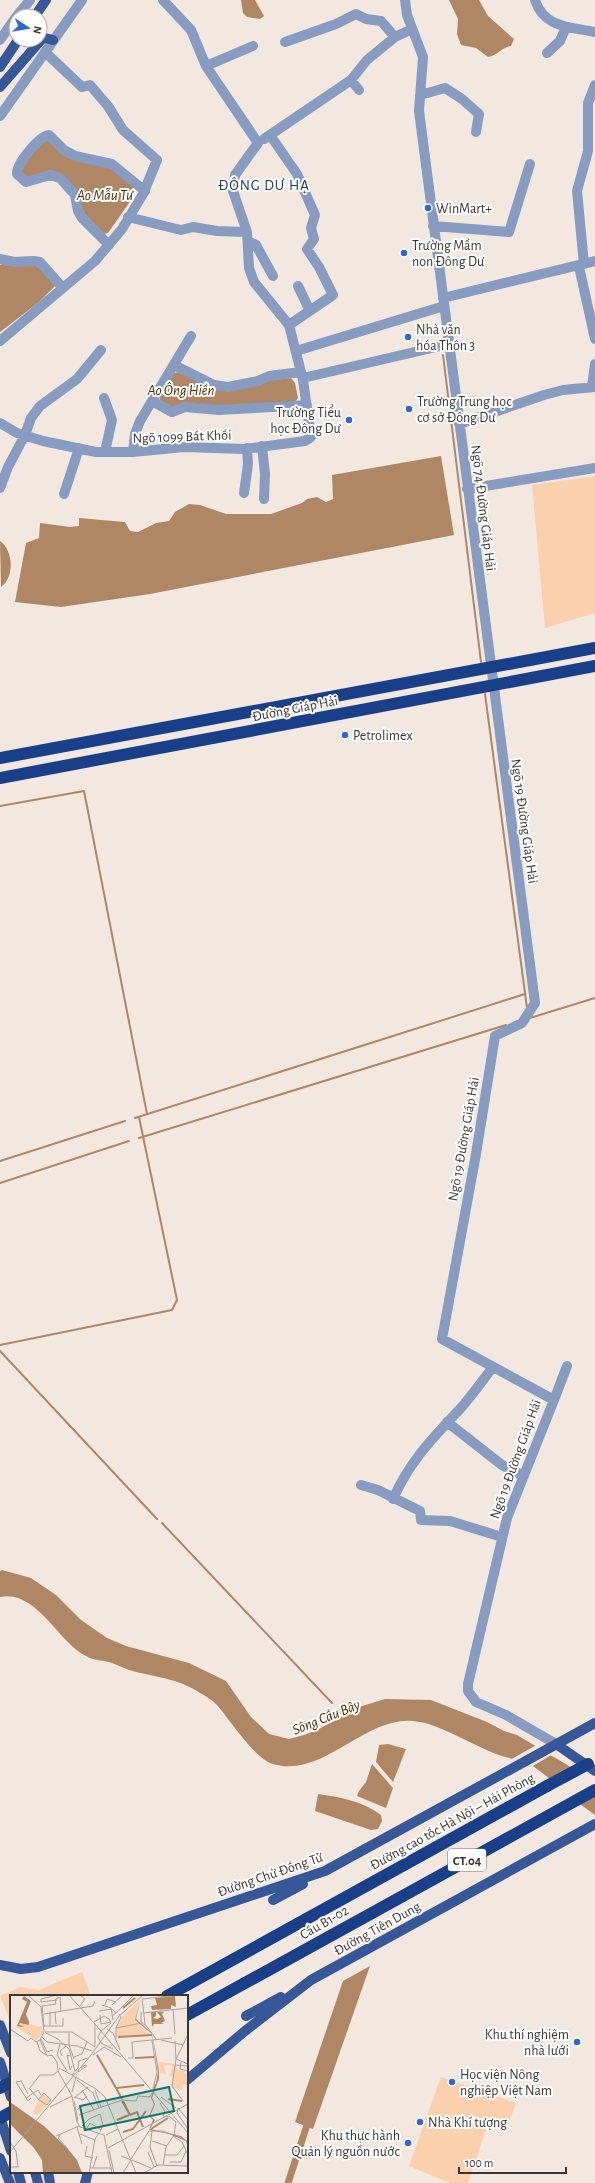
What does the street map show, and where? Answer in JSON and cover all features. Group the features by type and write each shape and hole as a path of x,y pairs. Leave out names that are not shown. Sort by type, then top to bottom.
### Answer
{"highway":[{"name":"Đường Giáp Hải","path":"0,758 490,666 595,648"},
{"name":"Đường Giáp Hải","path":"0,778 595,666"},
{"name":"Đường cao tốc Hà Nội – Hải Phòng","path":"372,1883 547,1786 593,1765"},
{"name":"Cầu B1-02","path":"188,2014 595,1790"},
{"name":"Cầu B1-02","path":"169,1995 372,1883"},
{"path":"0,2088 10,2083"},
{"path":"0,2117 10,2112"}],"main road":[{"path":"0,87 42,39 50,38 53,40"},
{"path":"0,67 13,48"},
{"name":"Đường Chử Đồng Tử","path":"0,1965 21,1969 38,1967 325,1871 595,1723"},
{"path":"552,1746 593,1765"},
{"name":"Đường Tiên Dung","path":"188,2079 245,2031 311,1980 595,1824"},
{"path":"273,1900 325,1871"},
{"path":"246,2016 311,1980"},
{"path":"0,2025 10,2050"},
{"path":"0,2062 10,2094"},
{"path":"0,2117 10,2148"},
{"path":"0,2158 10,2183"},
{"path":"18,2173 21,2183"},
{"path":"35,2173 38,2183"},
{"path":"48,2173 50,2183"},
{"path":"85,2183 88,2173"}],"street":[{"path":"24,8 30,0"},
{"path":"0,116 82,0"},
{"path":"163,0 191,30 206,66 258,143"},
{"name":"Ngõ 74 Đường Giáp Hải","path":"405,0 407,15 423,57 419,111 490,666"},
{"path":"535,0 546,19 566,27 595,32"},
{"path":"285,42 336,24 356,14 366,20 381,21 395,37"},
{"path":"547,53 560,41 566,27"},
{"path":"0,40 8,29"},
{"path":"270,135 297,174 315,215 311,228 314,239 307,249 319,267 333,295 289,325 254,282 249,268 247,237 233,191 235,175 258,143 351,80 367,60 395,37 412,29"},
{"path":"206,66 253,46"},
{"path":"0,342 62,287 95,261 109,245 122,229 145,191 157,160 123,130 108,106 90,85 82,87 45,52"},
{"path":"351,80 359,90"},
{"path":"595,85 588,103 592,115 588,151 577,191 582,268 595,339"},
{"path":"420,94 445,88 462,99 479,114 476,132"},
{"path":"109,245 82,218 78,211 75,194 60,178 50,175 26,182 17,174 18,165 40,139 49,135 64,150 75,156 112,164 145,191"},
{"path":"433,226 509,232 530,164"},
{"path":"128,217 181,230 193,227 247,237 256,245 272,276"},
{"path":"0,259 14,262 40,262 62,287"},
{"path":"582,268 595,261"},
{"path":"296,351 444,302 550,272 595,268"},
{"path":"298,286 310,310"},
{"name":"Ngõ 1099 Bát Khối","path":"0,423 25,435 78,448 104,452 133,452 184,447 247,448 305,441 311,437 307,405 302,377 289,325"},
{"path":"133,452 137,427 191,336"},
{"path":"174,365 214,385 228,387 258,381 269,376 302,377 449,344"},
{"path":"0,488 12,457 25,435 31,418 40,406 77,379 101,350"},
{"path":"459,424 544,395 593,387 595,364"},
{"path":"104,398 112,420 104,452"},
{"path":"152,401 172,412 185,407 219,410 307,405"},
{"path":"262,446 265,474 264,499"},
{"path":"64,494 78,448"},
{"path":"244,493 248,464 247,448"},
{"path":"468,488 595,468"},
{"name":"Ngõ 19 Đường Giáp Hải","path":"490,666 535,1003 522,1023 494,1036 476,1154 442,1339 554,1400 507,1518 468,1684 468,1691 476,1702 506,1715 552,1746"},
{"path":"554,1400 568,1366"},
{"path":"393,1499 403,1476 429,1440 447,1422 493,1367"},
{"path":"447,1422 502,1465 523,1476"},
{"path":"361,1485 378,1490 393,1499 420,1511 421,1520 450,1521 502,1537"}],"shaded area":[{"path":"595,476 595,613 545,628 532,485"},
{"path":"82,1972 90,1993 86,1995 10,1995 10,2021 0,1996 20,1987 39,1990"},
{"path":"441,2077 516,2103 506,2130 488,2124 468,2183 450,2183 409,2166"}],"water":[{"path":"241,0 255,0 264,16 260,19 247,17 243,13"},
{"path":"449,0 479,0 488,16 514,39 511,46 495,55 488,57 476,48 461,45 457,34 458,19"},
{"name":"Ao Mẫu Tư","path":"45,139 108,167 133,185 134,196 108,233 104,234 81,209 80,193 61,174 50,170 27,179 20,169"},
{"path":"3,264 13,266 37,266 56,285 39,302 0,332 0,265"},
{"name":"Ao Ông Hiền","path":"179,372 209,387 291,378 295,383 298,398 295,402 175,409 160,400 160,396 174,373"},
{"path":"441,456 454,535 150,594 61,607 15,602 26,543 39,538 40,523 70,527 79,526 79,518 125,522 130,531 138,532 156,523 169,521 175,512 189,504 200,505 226,514 271,514 302,503 307,499 317,497 326,502 333,499 332,475"},
{"path":"0,541 7,548 11,565 6,582 1,587"},
{"name":"Sông Cầu Bây","path":"2,1570 31,1578 56,1595 81,1620 107,1638 126,1646 189,1663 226,1681 251,1717 269,1734 289,1739 304,1735 317,1730 359,1707 385,1699 431,1700 517,1735 569,1766 595,1786 595,1815 523,1759 512,1759 499,1755 426,1723 413,1721 395,1722 377,1728 326,1756 309,1763 291,1766 273,1764 258,1755 217,1705 192,1688 166,1678 129,1670 106,1661 89,1658 66,1640 36,1608 25,1601 13,1597 0,1597 0,1571"},
{"path":"388,1744 406,1749 393,1782 376,1762 379,1745"},
{"path":"372,1764 393,1788 386,1808 357,1796 366,1782"},
{"path":"318,1794 351,1800 374,1810 381,1815 382,1821 378,1829 371,1830 315,1811"},
{"path":"370,1966 313,2129 295,2122 343,1981"}],"pier":[{"path":"538,1744 553,1754 531,1767 523,1761 510,1760"},
{"path":"573,1767 595,1784 595,1795 577,1805 549,1780"}],"waterway":[{"path":"443,355 481,662"},
{"path":"485,694 527,1008"},
{"path":"0,806 84,791 147,1114"},
{"path":"135,1118 525,994"},
{"path":"530,1018 595,998"},
{"path":"139,1138 506,1025"},
{"path":"0,1345 172,1310 177,1300 139,1117"},
{"path":"0,1161 125,1121"},
{"path":"0,1183 129,1141"},
{"path":"0,1351 157,1519"},
{"path":"162,1523 332,1703"},
{"path":"339,1711 345,1717"},
{"path":"288,2183 309,2119"}],"place":[{"name":"WinMart+","path":"428,208"},
{"name":"Trường Mầm non Đông Dư","path":"404,253"},
{"name":"Nhà văn hóa Thôn 3","path":"408,337"},
{"name":"Trường Trung học cơ sở Đông Dư","path":"409,409"},
{"name":"Trường Tiểu học Đông Dư","path":"349,420"},
{"name":"Petrolimex","path":"345,735"},
{"name":"Khu thí nghiệm nhà lưới","path":"577,2042"},
{"name":"Học viện Nông nghiệp Việt Nam","path":"452,2082"},
{"name":"Nhà Khí tượng","path":"420,2122"},
{"name":"Khu thực hành Quản lý nguồn nước","path":"408,2143"}],"district":[{"name":"ĐÔNG DƯ HẠ","path":"264,185"}]}
